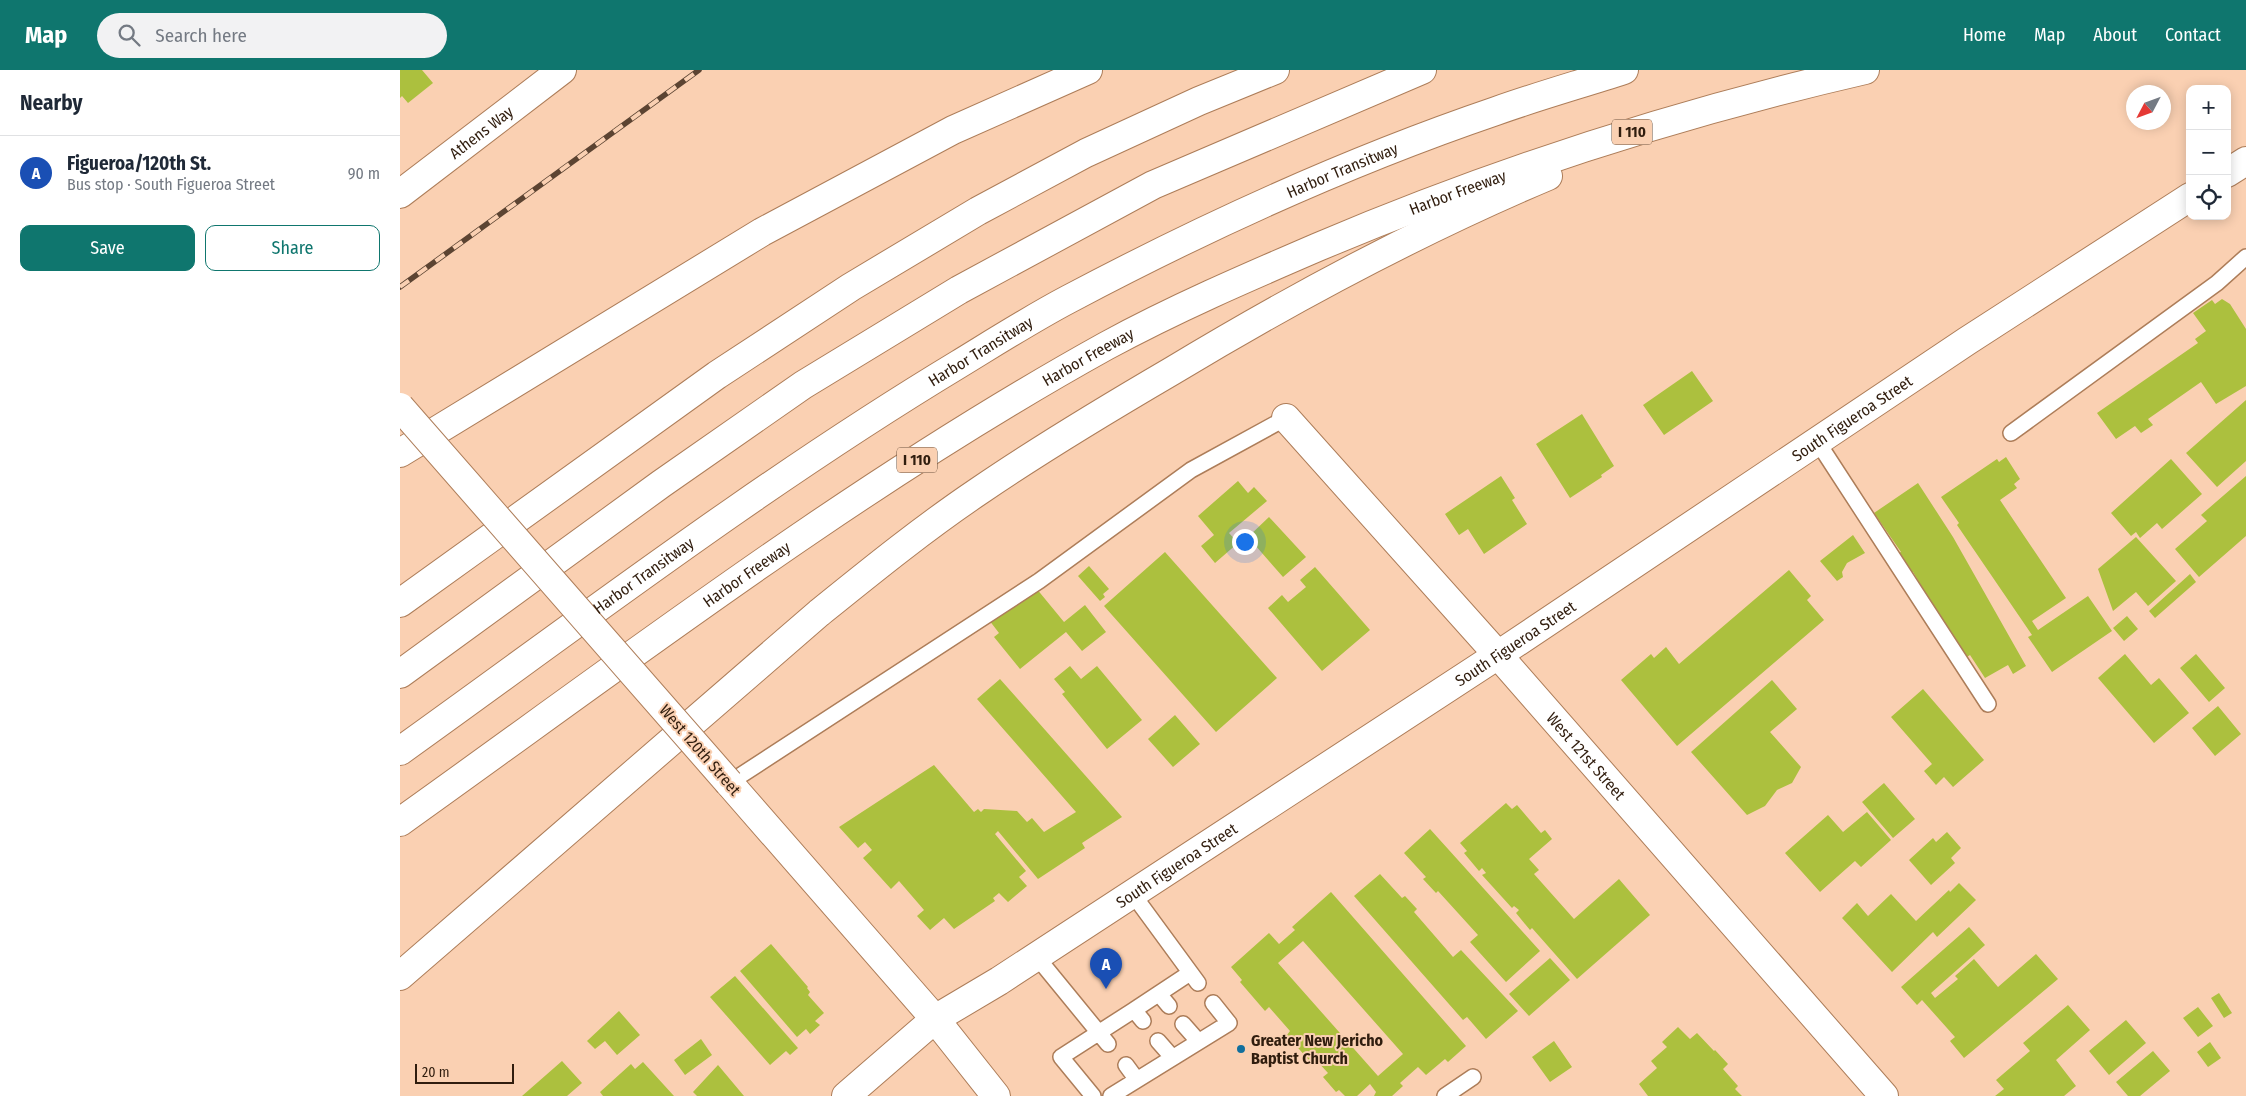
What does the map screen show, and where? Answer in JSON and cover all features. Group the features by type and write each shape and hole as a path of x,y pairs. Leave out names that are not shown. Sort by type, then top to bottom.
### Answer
{"main road":[{"name":"Athens Way","path":"400,194 562,70"},
{"path":"400,452 762,232 953,130 1088,70"},
{"path":"400,603 717,375 851,287 978,211 1086,153 1199,101 1275,70"},
{"path":"400,674 661,484 803,385 959,290 1153,185 1422,70"},
{"name":"Harbor Transitway","path":"400,751 728,515 817,454 917,390 1067,300 1220,224 1367,160 1494,112 1624,70"},
{"name":"Harbor Freeway","path":"400,822 705,602 857,498 990,414 1109,345 1240,280 1358,230 1483,182 1615,136 1784,89 1865,70"},
{"path":"400,976 820,613 882,562 979,491 1208,349 1309,292 1395,248 1476,208 1598,156 1784,89"},
{"name":"South Figueroa Street","path":"846,1096 935,1019 1036,956 1498,656 1967,341 2186,200"},
{"name":"West 120th Street","path":"400,407 935,1019 996,1096"},
{"name":"West 121st Street","path":"1286,418 1498,656 1884,1096"},
{"path":"400,836 549,715"}],"lane":[{"path":"2011,433 2217,283 2246,257"},
{"path":"729,783 1039,581 1191,470 1286,418"},
{"path":"1817,441 1988,704"},
{"path":"1093,1096 1061,1057 1098,1032 1138,1016 1159,994 1194,978 1132,893"},
{"path":"1036,956 1108,1044"},
{"path":"1159,994 1169,1006"},
{"path":"1111,1096 1229,1023 1213,1003"},
{"path":"1183,1024 1198,1042"},
{"path":"1158,1040 1172,1058"},
{"path":"1126,1066 1137,1080"},
{"path":"1445,1096 1473,1076"}],"building":[{"path":"400,70 422,70 433,83 408,103 402,96 400,98"},
{"path":"2222,299 2230,304 2246,329 2246,386 2216,404 2201,382 2148,419 2153,425 2141,433 2135,426 2116,439 2097,413 2198,343 2195,339 2206,331 2193,313 2212,300 2215,304"},
{"path":"1692,371 1713,401 1664,435 1643,405"},
{"path":"2246,400 2246,461 2217,487 2186,453"},
{"path":"1582,414 1614,466 1601,475 1602,477 1570,498 1536,444"},
{"path":"2006,457 2020,479 2014,484 2017,488 2000,500 2066,598 2032,621 2038,630 2088,596 2112,631 2052,672 2028,637 2032,635 1957,525 1959,523 1941,497 1997,459 1999,462"},
{"path":"2171,459 2202,494 2162,529 2157,523 2140,538 2136,532 2131,536 2111,513"},
{"path":"1501,476 1515,498 1512,500 1527,524 1484,554 1468,529 1459,535 1445,514"},
{"path":"2246,476 2246,536 2199,577 2175,549 2207,521 2201,515"},
{"path":"1238,481 1248,493 1254,487 1267,501 1229,533 1238,543 1215,563 1201,546 1214,535 1198,516"},
{"path":"1918,483 1953,537 2026,666 2013,674 2008,665 1985,678 1970,655 1967,657 1961,648 1958,649 1913,572 1910,574 1897,553 1901,552 1874,513"},
{"path":"1269,517 1306,557 1283,577 1248,537"},
{"path":"1853,535 1865,553 1847,563 1842,572 1843,577 1837,581 1820,561"},
{"path":"2136,537 2176,581 2148,606 2136,592 2113,611 2098,569"},
{"path":"1165,552 1277,678 1216,732 1104,606"},
{"path":"1089,566 1109,589 1103,594 1105,597 1100,601 1078,576"},
{"path":"1315,567 1370,630 1322,671 1268,608 1282,595 1288,602 1306,587 1300,580"},
{"path":"1789,570 1811,596 1807,600 1824,620 1677,746 1621,680 1651,654 1654,658 1666,647 1679,664"},
{"path":"2190,574 2196,582 2155,618 2149,611"},
{"path":"1036,588 1064,622 1085,605 1106,632 1082,651 1066,632 1020,669 994,637 999,633 989,620"},
{"path":"2127,616 2138,629 2124,641 2113,628"},
{"path":"2125,654 2151,685 2159,678 2189,713 2154,743 2098,678"},
{"path":"2196,654 2225,688 2209,702 2180,668"},
{"path":"1070,666 1081,679 1097,666 1142,720 1107,749 1062,694 1065,692 1054,679"},
{"path":"1000,679 1122,817 1082,843 1085,848 1038,879 998,831 995,834 1026,871 1019,877 1027,886 1008,902 999,893 993,898 995,901 954,929 944,918 930,930 917,916 924,910 899,881 891,889 863,858 872,850 865,842 858,848 839,827 934,765 974,812 978,809 981,812 984,809 1017,811 1027,822 1032,818 1044,832 1076,812 977,699"},
{"path":"1772,680 1797,709 1770,732 1801,767 1792,783 1777,790 1765,806 1747,815 1691,752"},
{"path":"1923,689 1984,760 1953,787 1944,777 1936,785 1924,771 1932,764 1891,717"},
{"path":"2218,706 2241,734 2215,756 2192,728"},
{"path":"1175,715 1200,744 1173,767 1148,739"},
{"path":"1884,783 1915,819 1893,838 1862,802"},
{"path":"1506,803 1512,809 1517,805 1541,833 1545,830 1552,839 1529,859 1539,870 1534,874 1574,919 1619,879 1650,915 1577,979 1532,928 1530,930 1516,913 1519,910 1514,906 1512,908 1482,875 1486,873 1482,868 1479,871 1464,853 1467,851 1460,843"},
{"path":"1867,812 1891,840 1861,867 1855,861 1820,892 1785,853 1828,815 1843,832"},
{"path":"1430,829 1540,951 1506,982 1470,942 1478,935 1438,891 1436,893 1423,879 1426,877 1404,853"},
{"path":"1947,832 1961,848 1951,858 1955,863 1931,885 1909,860 1933,838 1936,842"},
{"path":"1380,874 1402,898 1405,896 1417,909 1414,912 1453,957 1461,950 1518,1011 1486,1039 1467,1017 1463,1020 1354,896"},
{"path":"1959,883 1976,900 1937,937 1933,932 1892,972 1842,918 1857,903 1868,916 1891,894 1916,921"},
{"path":"1331,892 1466,1046 1448,1062 1445,1059 1426,1075 1418,1067 1400,1083 1403,1086 1392,1096 1374,1096 1376,1092 1370,1084 1357,1096 1345,1096 1339,1090 1336,1092 1323,1077 1328,1073 1316,1060 1312,1064 1287,1035 1290,1031 1269,1007 1265,1011 1240,982 1242,980 1231,967 1269,933 1279,944 1295,930 1292,927","holes":["1303,941 1403,1054 1378,1076 1278,963"]},
{"path":"1969,927 1985,945 1931,993 1935,998 1958,979 1955,976 1974,959 1998,987 2036,954 2058,979 1964,1058 1950,1041 1955,1037 1922,1000 1917,1005 1901,987"},
{"path":"771,944 808,987 810,992 808,995 824,1013 815,1021 820,1025 810,1034 806,1029 797,1037 740,971"},
{"path":"1550,958 1570,980 1529,1016 1509,994"},
{"path":"735,976 798,1048 790,1055 786,1051 770,1065 710,997"},
{"path":"2219,993 2232,1013 2224,1018 2211,998"},
{"path":"2068,1005 2090,1030 2056,1060 2076,1086 2064,1096 1995,1096 2004,1089 1996,1080 2030,1051 2023,1043"},
{"path":"2198,1007 2213,1026 2198,1037 2183,1018"},
{"path":"619,1011 640,1035 617,1055 605,1041 595,1049 587,1041"},
{"path":"2126,1020 2146,1043 2109,1075 2089,1051"},
{"path":"1678,1027 1690,1039 1697,1033 1728,1064 1723,1069 1738,1086 1735,1089 1742,1096 1648,1096 1639,1084 1657,1068 1651,1061 1667,1047 1662,1042"},
{"path":"701,1039 712,1055 685,1075 674,1060"},
{"path":"1554,1041 1572,1067 1550,1082 1532,1057"},
{"path":"2210,1042 2221,1058 2208,1067 2197,1052"},
{"path":"2153,1051 2170,1071 2140,1096 2128,1096 2116,1082"},
{"path":"562,1061 582,1083 567,1096 522,1096"},
{"path":"643,1062 674,1096 603,1096 600,1092 631,1064 635,1069"},
{"path":"718,1065 744,1096 697,1096 693,1092"}],"railway":[{"path":"400,287 699,70"}],"place":[{"name":"Figueroa/120th St.","path":"1106,989"},
{"name":"Greater New Jericho Baptist Church","path":"1241,1049"}]}
